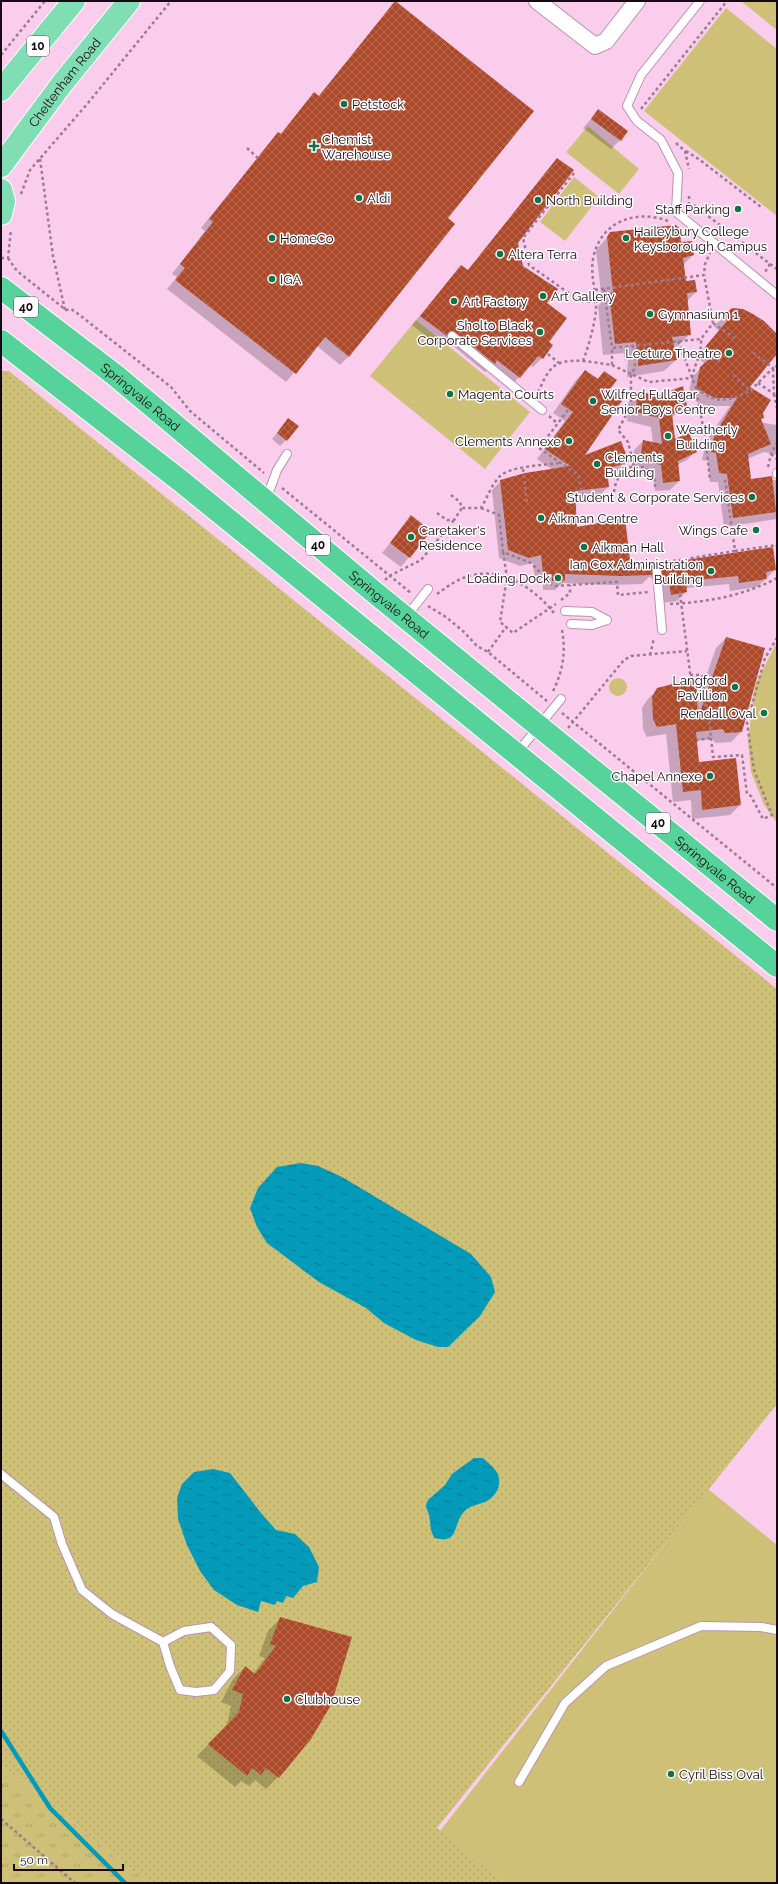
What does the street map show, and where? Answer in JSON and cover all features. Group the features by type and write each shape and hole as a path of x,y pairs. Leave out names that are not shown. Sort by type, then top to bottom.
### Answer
{"highway":[{"name":"Springvale Road","path":"1,288 115,375 374,592 777,920"},
{"path":"1,341 182,482 777,966"}],"main road":[{"name":"10","path":"1,90 74,1"},
{"name":"Cheltenham Road","path":"1,166 61,85 129,1"},
{"path":"6,220 4,201 10,195"}],"street":[{"path":"537,1 595,46 606,40 637,1"}],"lane":[{"path":"700,1 641,75 627,106 637,121 661,140 678,172 676,212 777,295"},
{"path":"452,336 532,400 542,410"},
{"path":"266,501 277,470 288,454"},
{"path":"657,573 660,591 662,630"},
{"path":"410,621 419,599 428,590"},
{"path":"565,611 592,612 607,620 592,625 571,624"},
{"path":"517,754 561,699"},
{"path":"1,1474 54,1517 62,1544 82,1590 112,1614 163,1642 170,1666 180,1690 196,1692 214,1690 230,1670 231,1645 211,1627 184,1630 163,1642"},
{"path":"519,1782 565,1703 606,1666 700,1626 761,1627 777,1630"}],"path":[{"path":"1,55 45,1"},
{"path":"10,195 88,103 171,1"},
{"path":"638,112 727,1"},
{"path":"673,141 761,207"},
{"path":"247,148 258,158"},
{"path":"685,151 689,164 690,175"},
{"path":"40,158 53,256 66,310"},
{"path":"574,173 523,238 529,265 580,301 595,302"},
{"path":"690,188 689,208 694,205 777,269"},
{"path":"583,361 593,322 595,302 593,258 603,234 611,227 631,216 646,215 672,222"},
{"path":"6,220 8,258 17,271 66,310 71,309 77,313 171,387 190,411 274,481 428,607 446,617 464,632 477,646 488,652 546,701 777,888"},
{"path":"704,249 715,258"},
{"path":"710,253 705,264 704,275 713,323 736,339"},
{"path":"1,258 8,258"},
{"path":"760,281 770,264"},
{"path":"595,290 704,275"},
{"path":"604,289 612,348 612,365"},
{"path":"692,378 695,364 702,352 701,339 713,323"},
{"path":"612,348 701,339"},
{"path":"678,341 696,388 706,442 710,480"},
{"path":"633,346 636,368 631,374 631,406 618,430 621,437 628,442 634,466"},
{"path":"751,351 773,368"},
{"path":"702,352 720,362"},
{"path":"548,354 559,363"},
{"path":"532,400 551,369 559,363 583,361 612,365 649,382 692,378"},
{"path":"696,388 713,400 728,400 750,391 773,368 777,366"},
{"path":"773,368 774,394 777,408"},
{"path":"732,375 750,391"},
{"path":"758,383 774,394"},
{"path":"568,410 539,448 578,474 583,496"},
{"path":"767,474 771,454 777,443"},
{"path":"771,454 777,459"},
{"path":"482,508 501,475 523,468 560,463"},
{"path":"614,492 619,477 626,469 634,466 640,466 649,472 655,483 655,487"},
{"path":"523,468 527,504"},
{"path":"725,479 735,551"},
{"path":"451,495 460,502 462,508"},
{"path":"462,508 482,508 499,515 507,577 500,622 513,633 570,593 570,585"},
{"path":"374,592 389,576 421,560 462,508"},
{"path":"437,513 447,520 454,520"},
{"path":"656,563 777,545 777,548"},
{"path":"503,552 532,563 550,583 555,586 617,582 618,595 660,591"},
{"path":"436,596 452,583 470,575 488,574 507,577 542,597 558,619"},
{"path":"660,603 681,603 736,595 777,578"},
{"path":"680,594 691,680"},
{"path":"410,621 428,607 432,601"},
{"path":"546,701 560,676 564,660 564,642 561,626"},
{"path":"488,652 506,627"},
{"path":"690,675 702,675 704,705 708,706 713,757 742,755 747,794 750,796 763,819 772,816 754,770 747,723 765,658 777,638"},
{"path":"558,741 618,666 630,656 687,652"},
{"path":"697,740 711,738"},
{"path":"1,1819 76,1883"}],"green space":[{"path":"741,1 777,1 777,30"},
{"path":"726,8 777,49 777,216 644,111"},
{"path":"588,126 639,169 619,194 566,152"},
{"path":"574,177 599,197 565,241 540,222"},
{"name":"Magenta Courts","path":"416,320 530,412 485,469 370,376"},
{"path":"1,371 9,371 777,989 777,1404 437,1828 504,1883 148,1883 1,1765"},
{"name":"Rendall Oval","path":"777,642 777,823 764,805 751,772 748,741 755,685"},
{"path":"618,678 624,681 627,687 624,693 618,696 612,693 609,687 612,681"},
{"path":"708,1489 777,1545 777,1883 504,1883 440,1831"},
{"path":"1,1765 148,1883 1,1883"}],"water":[{"path":"301,1163 318,1166 342,1177 471,1254 491,1277 495,1292 480,1316 448,1347 438,1347 416,1340 384,1323 366,1308 319,1282 267,1243 257,1227 250,1208 258,1188 277,1167"},
{"path":"474,1458 483,1458 495,1469 499,1480 498,1489 489,1500 470,1507 465,1511 460,1518 452,1536 448,1539 435,1538 431,1529 426,1506 428,1500 445,1485 452,1474"},
{"path":"213,1469 230,1473 276,1530 295,1534 309,1547 319,1567 317,1582 303,1586 293,1598 286,1596 283,1603 277,1601 275,1605 261,1601 258,1612 237,1605 214,1590 200,1571 187,1545 178,1519 177,1498 182,1484 194,1472"}],"building":[{"path":"395,1 534,111 448,218 455,224 349,357 325,337 296,374 175,280 185,268 180,264 213,222 209,219 278,132 281,134 314,92 319,96"},
{"path":"598,109 628,131 621,141 591,119"},
{"path":"557,158 574,170 518,243 523,266 558,289 547,303 567,318 549,342 553,345 543,359 538,356 520,378 497,360 495,364 455,332 450,331 447,336 420,316 461,265 468,270"},
{"path":"676,225 680,229 681,242 692,241 694,255 683,258 686,281 695,280 697,292 687,293 691,335 672,337 677,360 638,366 639,347 637,351 636,342 615,344 609,293 613,292 607,237 610,232"},
{"path":"732,308 743,309 753,314 764,321 777,334 777,354 750,387 771,400 763,413 764,418 761,419 771,444 748,454 751,479 772,476 776,512 733,518 727,474 719,473 716,453 711,452 715,431 716,432 737,398 715,398 696,388 700,367 714,355 705,347 727,321 722,317"},
{"path":"585,370 598,379 604,371 617,380 610,389 624,398 585,455 621,441 629,462 607,469 609,487 575,491 577,527 625,518 631,568 773,547 776,570 766,572 767,579 739,583 738,576 686,581 687,592 671,595 669,583 663,583 662,570 657,568 652,570 652,575 621,576 565,574 565,581 552,581 552,574 543,574 541,555 529,558 508,550 500,480 525,473 570,466 545,449 573,412 561,404"},
{"name":"Weatherly Building","path":"683,386 687,406 672,414 675,439 689,433 697,452 678,461 680,481 663,483 661,465 640,460 643,440 662,444 659,418 636,412 637,393 643,398 642,392 657,396"},
{"path":"288,418 299,426 287,441 277,433"},
{"name":"Caretaker's Residence","path":"411,515 431,531 410,558 390,543"},
{"path":"726,637 765,648 742,732 725,733 723,729 696,732 699,762 736,758 741,805 702,810 701,790 683,792 676,724 657,727 653,719 652,697 657,688 696,678 698,718"},
{"name":"Clubhouse","path":"280,1617 352,1637 331,1705 311,1739 279,1778 266,1768 261,1775 252,1768 247,1776 208,1744 239,1712 243,1694 232,1690 245,1666 255,1674 276,1646 270,1644"}],"waterway":[{"path":"1,1731 50,1808 125,1883"}],"place":[{"name":"Petstock","path":"344,104"},
{"name":"Chemist Warehouse","path":"314,146"},
{"name":"Aldi","path":"359,198"},
{"name":"North Building","path":"538,200"},
{"name":"Staff Parking","path":"738,209"},
{"name":"HomeCo","path":"272,238"},
{"name":"Haileybury College Keysborough Campus","path":"626,238"},
{"name":"Altera Terra","path":"500,254"},
{"name":"IGA","path":"272,279"},
{"name":"Art Gallery","path":"543,296"},
{"name":"Art Factory","path":"454,301"},
{"name":"Gymnasium 1","path":"650,314"},
{"name":"Sholto Black Corporate Services","path":"540,332"},
{"name":"Lecture Theatre","path":"729,353"},
{"name":"Magenta Courts","path":"450,394"},
{"name":"Wilfred Fullagar Senior Boys Centre","path":"593,401"},
{"name":"Weatherly Building","path":"668,436"},
{"name":"Clements Annexe","path":"569,441"},
{"name":"Clements Building","path":"597,464"},
{"name":"Student & Corporate Services","path":"752,497"},
{"name":"Aikman Centre","path":"541,518"},
{"name":"Wings Cafe","path":"756,530"},
{"name":"Caretaker's Residence","path":"411,537"},
{"name":"Aikman Hall","path":"584,547"},
{"name":"Ian Cox Administration Building","path":"711,571"},
{"name":"Loading Dock","path":"558,578"},
{"name":"Langford Pavillion","path":"735,687"},
{"name":"Rendall Oval","path":"764,713"},
{"name":"Chapel Annexe","path":"710,776"},
{"name":"Clubhouse","path":"287,1699"},
{"name":"Cyril Biss Oval","path":"671,1774"}]}
